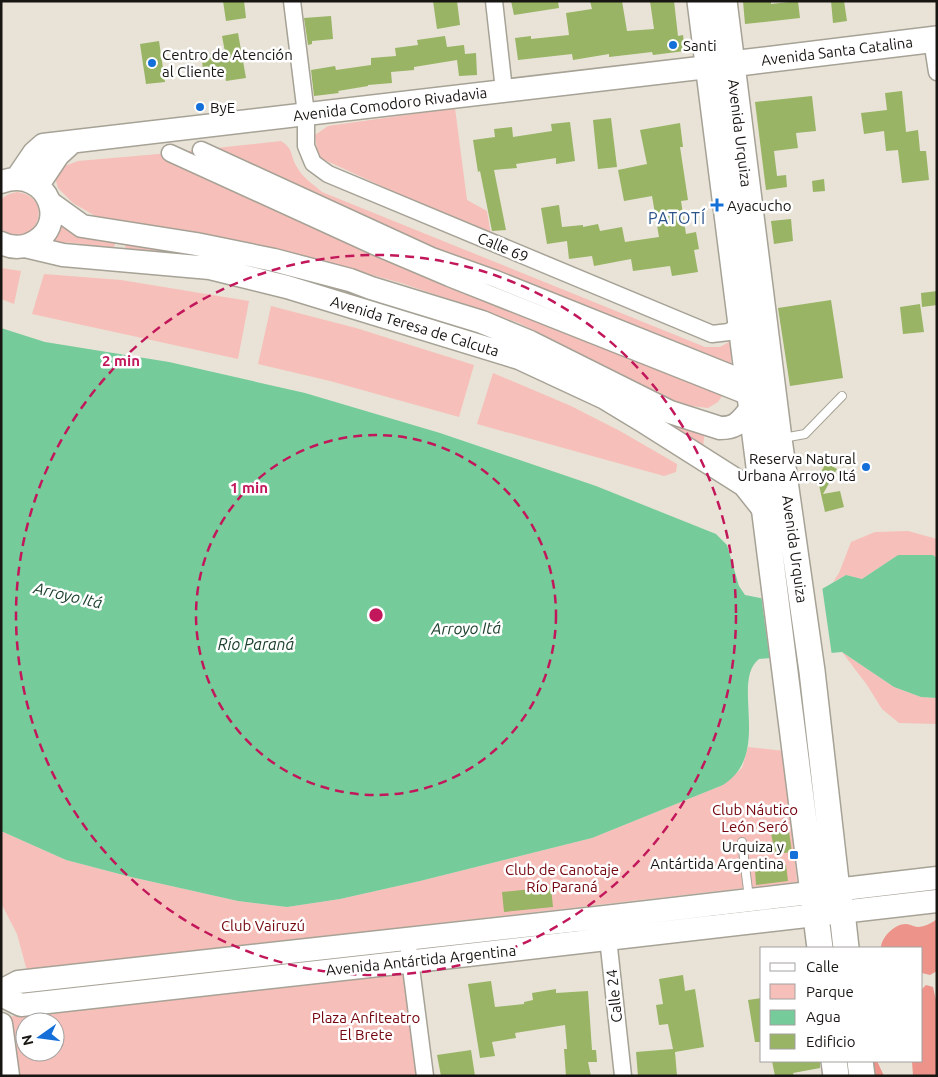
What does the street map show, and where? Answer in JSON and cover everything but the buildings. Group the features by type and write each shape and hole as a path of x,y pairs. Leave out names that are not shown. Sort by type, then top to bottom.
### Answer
{"main road":[{"name":"Avenida Urquiza","path":"700,1 719,65 779,439 812,671 827,902 820,947"},
{"name":"Avenida Urquiza","path":"724,1 719,65 740,324 749,395 786,675 827,902 846,947"},
{"name":"Avenida Santa Catalina","path":"719,65 935,40"},
{"name":"Avenida Comodoro Rivadavia","path":"27,187 71,143 719,65"},
{"path":"25,246 35,242 44,235 52,214 27,187"},
{"name":"Avenida Teresa de Calcuta","path":"27,187 82,226 196,244 274,260 350,280 482,322 530,342 670,412 720,428 737,425 749,395"},
{"name":"Avenida Teresa de Calcuta","path":"1,243 15,247 25,246 63,255 210,268 286,287 519,358 605,398 643,421 744,485 764,510"},
{"path":"827,902 937,878"},
{"name":"Avenida Antártida Argentina","path":"1,991 26,980 750,900 827,902"},
{"path":"827,902 937,901"},
{"name":"Avenida Antártida Argentina","path":"1,995 21,1004 806,917 827,902"},
{"path":"1,1024 8,1076"},
{"path":"834,1062 836,1076"},
{"path":"860,1062 862,1076"}],"street":[{"name":"Calle 69","path":"292,1 306,114 306,146 313,163 328,174 712,334 729,332 740,324"},
{"path":"494,1 504,90"},
{"path":"935,40 937,72"},
{"path":"202,150 432,256 496,279 749,395"},
{"path":"170,153 376,247 449,278 749,395"},
{"name":"Calle 24","path":"606,917 623,1076"},
{"path":"407,939 425,1076"}],"lane":[{"path":"779,439 805,434 842,396"},
{"path":"742,842 750,900"}],"green space":[{"path":"455,108 467,200 487,211 491,236 318,157 315,135 328,126"},
{"path":"281,141 290,150 299,171 322,192 705,347 720,347 731,341 731,374 724,393 718,402 708,408 671,401 519,323 401,283 325,262 208,235 97,217 73,203 58,188 55,178 62,167 78,161"},
{"path":"17,192 30,196 37,204 39,214 31,231 22,236 12,236 1,230 1,199"},
{"path":"63,223 82,236 115,243 114,249 54,242 52,240 60,224"},
{"path":"126,244 268,267 268,274 184,257 125,249"},
{"path":"1,268 21,271 14,304 1,299"},
{"path":"279,270 471,328 705,429 703,447 645,415 278,277"},
{"path":"44,274 121,280 249,301 238,359 32,314"},
{"path":"271,306 356,328 474,365 459,417 330,381 258,364"},
{"path":"493,373 571,406 620,431 677,464 676,472 664,476 477,424"},
{"path":"908,531 937,539 937,560 933,555 898,555 862,579 846,575 833,582 839,573 851,542 875,532"},
{"path":"842,652 894,687 921,697 937,698 937,724 899,723 882,709 867,685"},
{"path":"748,747 785,751 797,882 422,925 245,948 27,971 17,934 1,903 1,831 66,860 238,901 287,907 340,899 420,881 592,838 723,785 742,768"},
{"name":"Plaza Anfiteatro El Brete","path":"409,971 422,1076 13,1076 6,1017 15,1016 15,1062 65,1062 65,1012 50,1012"}],"shaded area":[{"path":"937,919 937,971 930,975 923,973 923,947 881,947 886,936 897,926 906,924 920,927"},
{"path":"926,985 933,987 936,1000 937,1076 913,1076 912,1062 923,1062 923,988"},
{"path":"857,1062 877,1062 884,1076 861,1076"}],"water":[{"name":"Río Paraná","path":"1,328 45,342 169,362 305,393 440,433 596,486 716,534 727,545 739,586 745,595 765,599 822,589 846,575 862,579 898,555 933,555 937,558 937,698 921,697 894,687 842,652 759,659 751,670 748,684 749,737 746,755 738,771 723,785 592,838 340,899 287,907 238,901 66,860 1,831"}],"pier":[{"path":"822,586 832,656 770,661 761,595 765,597"}],"place":[{"name":"Santi","path":"673,45"},
{"name":"Centro de Atención al Cliente","path":"152,63"},
{"name":"ByE","path":"200,107"},
{"name":"Ayacucho","path":"717,205"},
{"name":"Reserva Natural Urbana Arroyo Itá","path":"866,467"},
{"name":"Urquiza y Antártida Argentina","path":"794,855"}],"district":[{"name":"PATOTÍ","path":"677,218"}],"water label":[{"name":"Arroyo Itá","path":"68,595"},
{"name":"Arroyo Itá","path":"466,628"}],"park label":[{"name":"Club Náutico León Seró","path":"755,818"},
{"name":"Club de Canotaje Río Paraná","path":"562,878"},
{"name":"Club Vairuzú","path":"263,925"}]}
